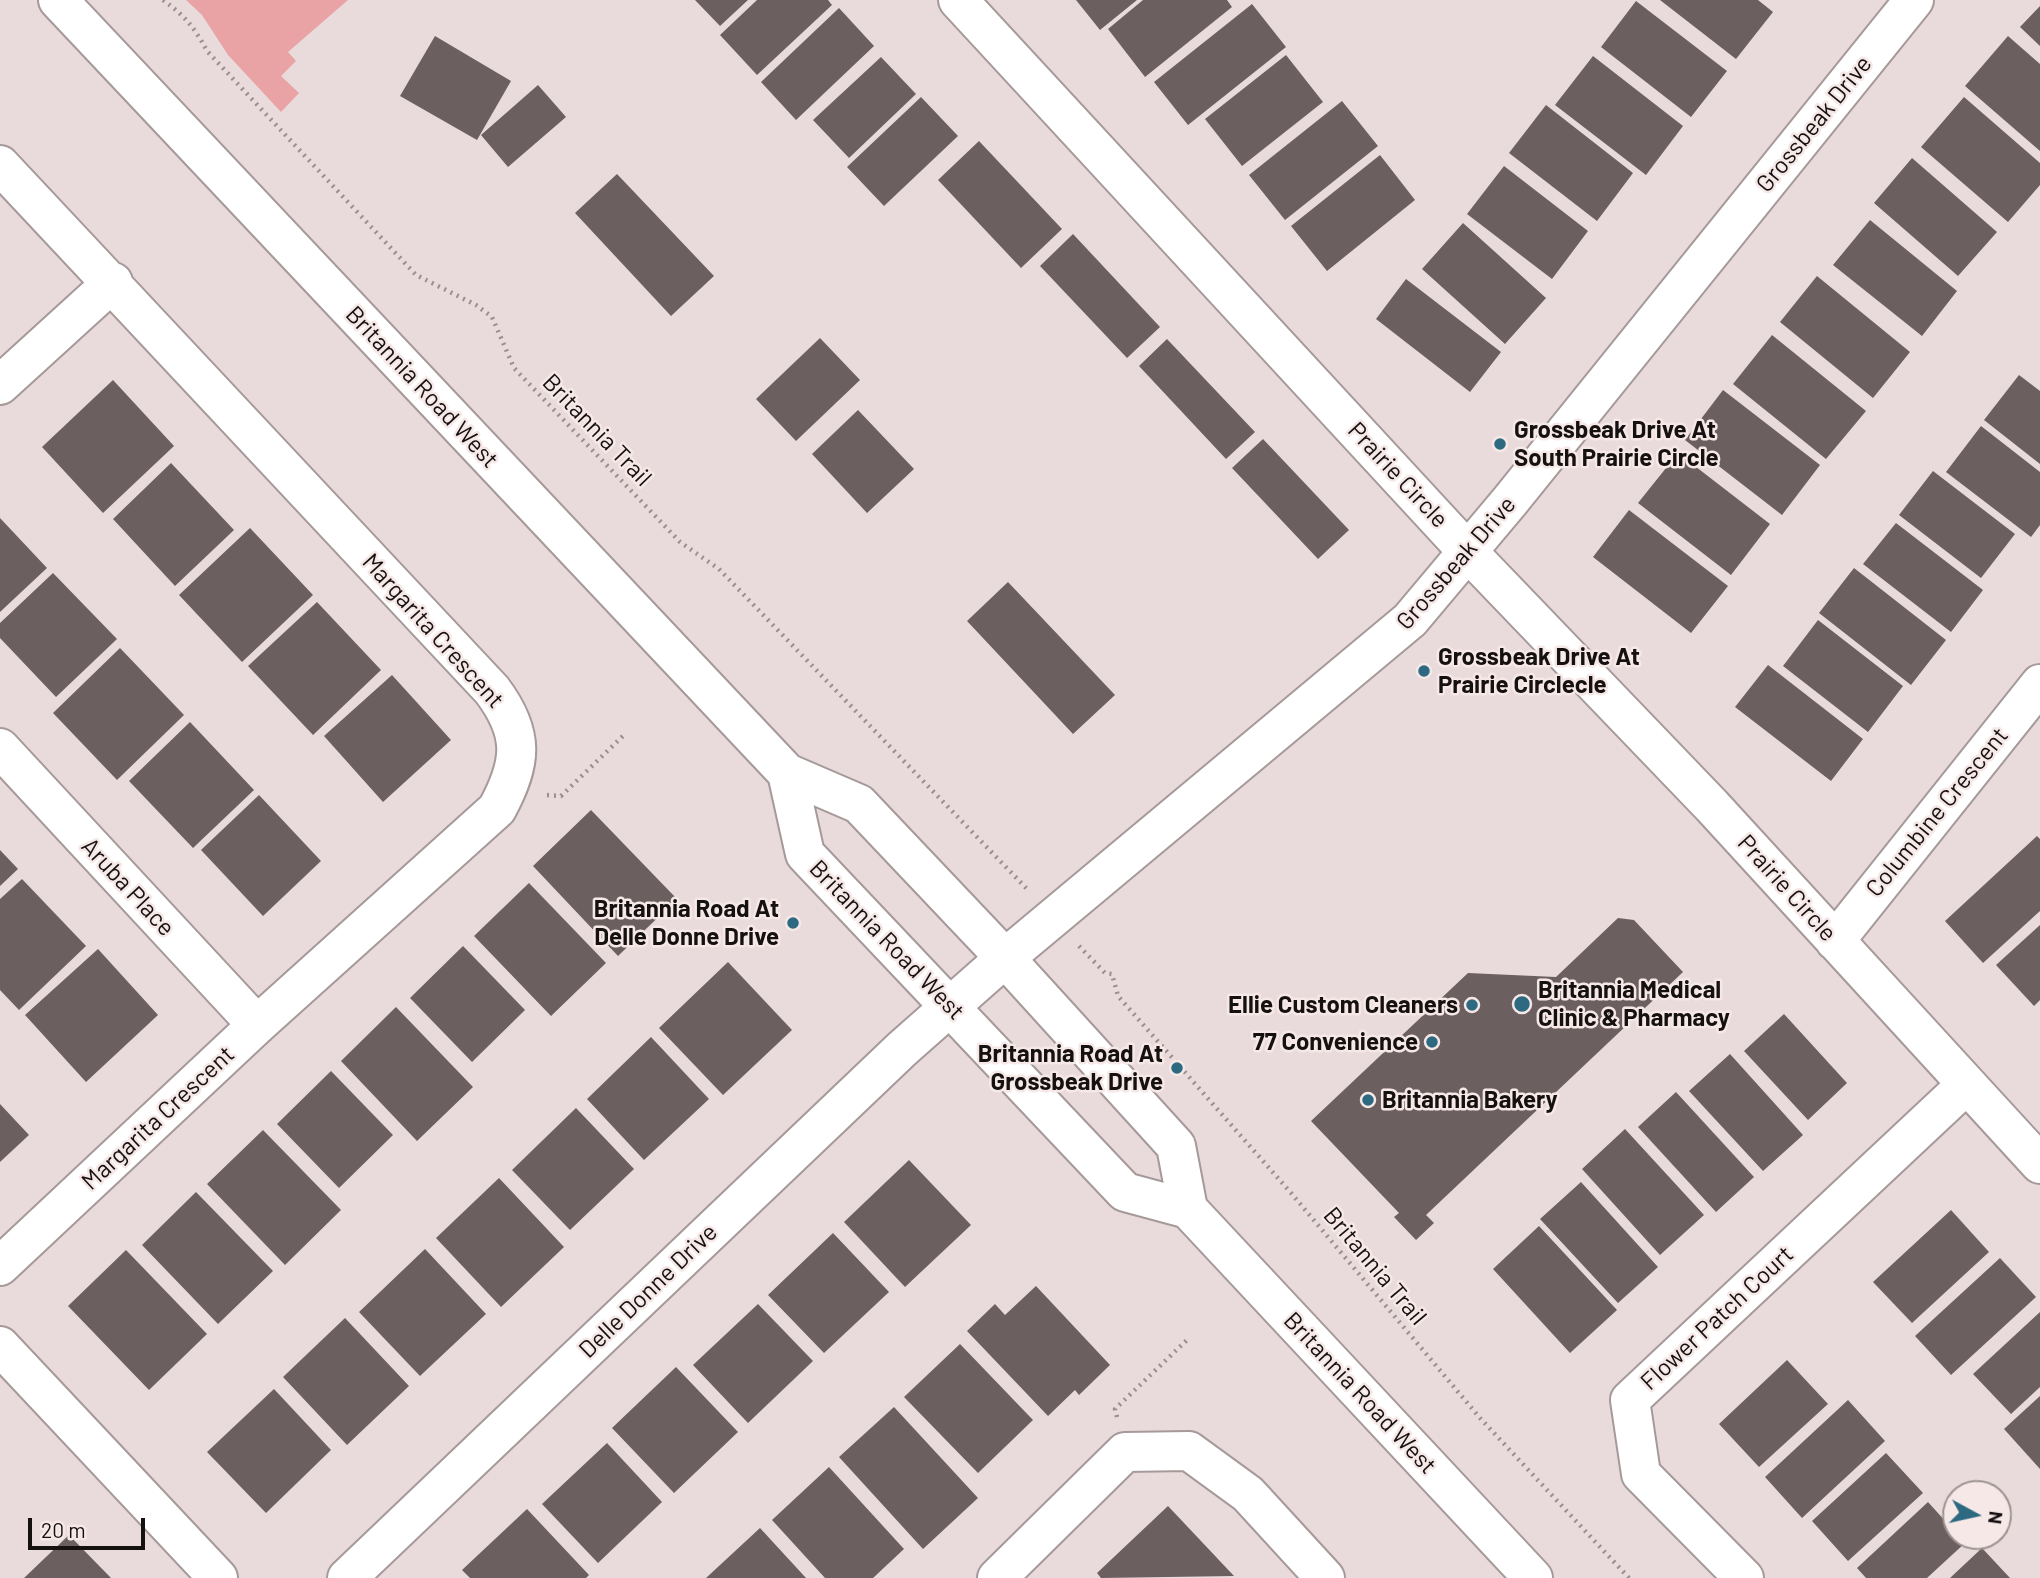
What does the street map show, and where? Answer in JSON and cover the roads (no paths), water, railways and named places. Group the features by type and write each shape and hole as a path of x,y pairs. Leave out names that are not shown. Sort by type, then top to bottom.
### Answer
{"street":[{"name":"Britannia Road West","path":"58,0 787,774 859,804 1005,958 1176,1146 1188,1209"},
{"name":"Prairie Circle","path":"958,0 1468,552 1712,806 2040,1164"},
{"name":"Grossbeak Drive","path":"951,1006 1410,620 1468,552 1914,0"},
{"name":"Margarita Crescent","path":"0,165 113,282 492,690 502,704 519,747 515,774 497,809 257,1025 0,1266"},
{"path":"0,385 113,282"},
{"name":"Columbine Crescent","path":"1835,941 2040,684"},
{"name":"Aruba Place","path":"0,748 257,1025"},
{"name":"Britannia Road West","path":"787,774 805,854 1125,1192 1188,1209 1533,1578"},
{"name":"Delle Donne Drive","path":"347,1578 951,1006"},
{"name":"Flower Patch Court","path":"1744,1578 1641,1474 1629,1400 1966,1085"},
{"path":"0,1346 218,1578"},
{"path":"997,1578 1125,1452 1189,1451 1248,1494 1325,1578"}],"place":[{"name":"Grossbeak Drive At South Prairie Circle","path":"1500,444"},
{"name":"Grossbeak Drive At Prairie Circlecle","path":"1424,671"},
{"name":"Britannia Road At Delle Donne Drive","path":"793,923"},
{"name":"Britannia Medical Clinic & Pharmacy","path":"1522,1004"},
{"name":"Ellie Custom Cleaners","path":"1472,1005"},
{"name":"77 Convenience","path":"1432,1042"},
{"name":"Britannia Road At Grossbeak Drive","path":"1177,1068"},
{"name":"Britannia Bakery","path":"1368,1100"}]}
